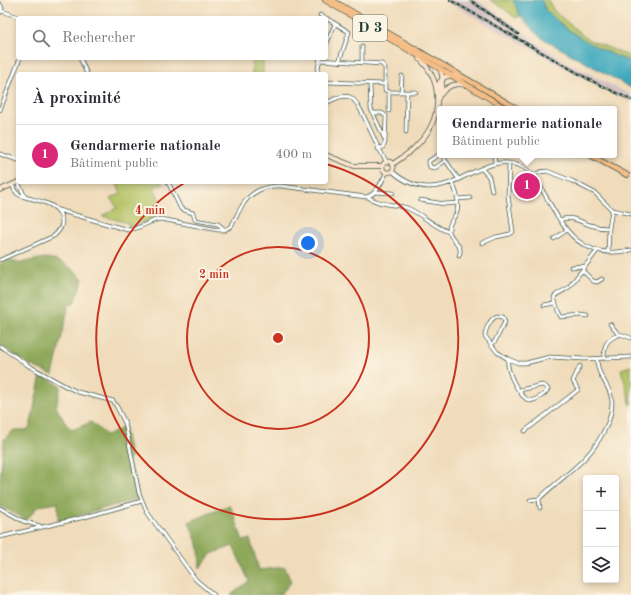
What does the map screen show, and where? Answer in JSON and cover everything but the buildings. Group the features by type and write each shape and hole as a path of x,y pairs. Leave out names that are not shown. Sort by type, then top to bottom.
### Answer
{"main road":[{"name":"D 3","path":"325,0 502,106"},
{"name":"D 3","path":"332,0 513,106"},
{"path":"596,158 629,176"},
{"path":"600,158 629,176"}],"street":[{"path":"0,2 2,8 1,12 16,16"},
{"path":"328,19 349,32 339,62"},
{"path":"328,40 335,24"},
{"path":"362,46 362,62"},
{"path":"392,164 412,150 426,135 434,118 441,90 442,78 440,69 422,53"},
{"path":"416,55 431,72 437,89 438,100"},
{"path":"0,110 19,60"},
{"path":"81,60 86,72"},
{"path":"317,72 320,60"},
{"path":"326,60 382,64 385,68 385,90 389,92 416,92"},
{"path":"437,89 442,78 451,75 464,78"},
{"path":"401,92 402,76"},
{"path":"328,82 367,83 370,85 385,84"},
{"path":"438,100 443,91 450,86 459,84 470,86"},
{"path":"370,85 370,104 385,140"},
{"path":"389,92 389,111"},
{"path":"406,132 407,92"},
{"path":"328,102 345,96 354,100 360,109 378,149 386,162 392,164"},
{"path":"373,113 382,113 386,116 385,140 383,147 378,149"},
{"path":"0,154 16,159"},
{"path":"328,156 354,166 382,166 386,162"},
{"path":"437,157 429,161 428,164 430,167 435,168 445,161"},
{"path":"443,158 459,180"},
{"path":"495,158 496,163"},
{"path":"392,171 404,179 419,185 437,186 452,183 496,163 509,163 521,166 534,175 560,220 567,230 581,244 597,251 608,253 631,250"},
{"path":"482,243 513,232 508,196 509,163"},
{"path":"392,164 394,167 392,171"},
{"path":"382,166 386,173"},
{"path":"482,169 489,177 492,191"},
{"path":"368,197 375,192 386,173 392,171"},
{"path":"534,175 546,171 576,182 597,195 612,210 631,214"},
{"path":"1,190 16,183"},
{"path":"449,232 449,225 457,211 456,189 452,183"},
{"path":"19,184 25,197"},
{"path":"169,184 181,209 193,213 195,220 218,224 225,230"},
{"path":"12,185 16,193 20,196 52,206 58,210 128,230 161,219 225,230 233,224 240,208 246,200 260,189 267,186 281,186 368,197 374,201 399,206 413,211 449,232 460,247 461,252 459,256"},
{"path":"375,192 393,193"},
{"path":"457,199 470,198"},
{"path":"420,200 445,204 457,203"},
{"path":"0,260 56,234 60,230 62,223 58,210"},
{"path":"608,253 609,228 612,210"},
{"path":"560,220 564,218 574,218 590,226 609,228"},
{"path":"554,239 567,230"},
{"path":"588,316 561,317 555,303 555,295 569,287 597,251"},
{"path":"571,266 585,266"},
{"path":"582,270 593,281 597,282 602,279"},
{"path":"544,305 555,303"},
{"path":"491,345 505,322 503,317 498,316 494,317 486,330 485,336 491,345 497,352 508,359 522,364 550,357 597,359 631,356"},
{"path":"610,324 618,335"},
{"path":"604,358 605,345 618,335 624,335 631,338"},
{"path":"0,346 29,366 67,387 113,401 126,423 139,493 150,517 196,580 214,595"},
{"path":"508,359 507,364 510,376 527,400 530,401 546,393 548,390 542,385 520,390"},
{"path":"530,500 539,499 585,459 600,439 608,423 611,411 611,397 598,370 597,359"},
{"path":"525,431 578,390 573,381 580,366"},
{"path":"539,499 540,508"},
{"path":"0,537 85,517 142,501"},
{"path":"0,508 23,521 43,527"}],"shaded area":[{"path":"445,0 476,0 509,21 528,36 568,63 631,95 631,102 581,77"}],"green space":[{"path":"490,0 513,0 520,16 516,18"},
{"path":"541,0 548,0 554,11 587,39 631,57 631,62 588,43 565,27 545,10"},
{"path":"252,60 263,60 263,72 252,72"},
{"path":"117,184 163,184 154,187 165,214 136,225 128,226 128,223 102,216 117,208 111,198 121,194"},
{"path":"44,258 55,260 65,265 75,271 83,279 74,303 69,304 53,375 30,365 0,345 0,264 8,260 20,263"},
{"path":"631,366 631,405 621,369"},
{"path":"41,375 61,386 56,407 66,424 72,430 91,422 107,436 124,427 131,458 128,459 130,473 133,472 138,499 58,521 58,503 38,506 27,520 0,506 0,479 4,439 14,430 26,430 30,427"},
{"path":"229,505 243,541 250,539 259,570 285,567 291,582 280,595 231,595 249,581 233,546 211,554 200,568 199,548 189,522"}],"water":[{"path":"513,0 541,0 546,11 575,34 608,53 631,62 631,88 540,37 520,16"}],"railway":[{"path":"450,0 590,80 631,100"},
{"path":"470,0 518,34"}],"place":[{"name":"Gendarmerie nationale","path":"527,186"}]}
